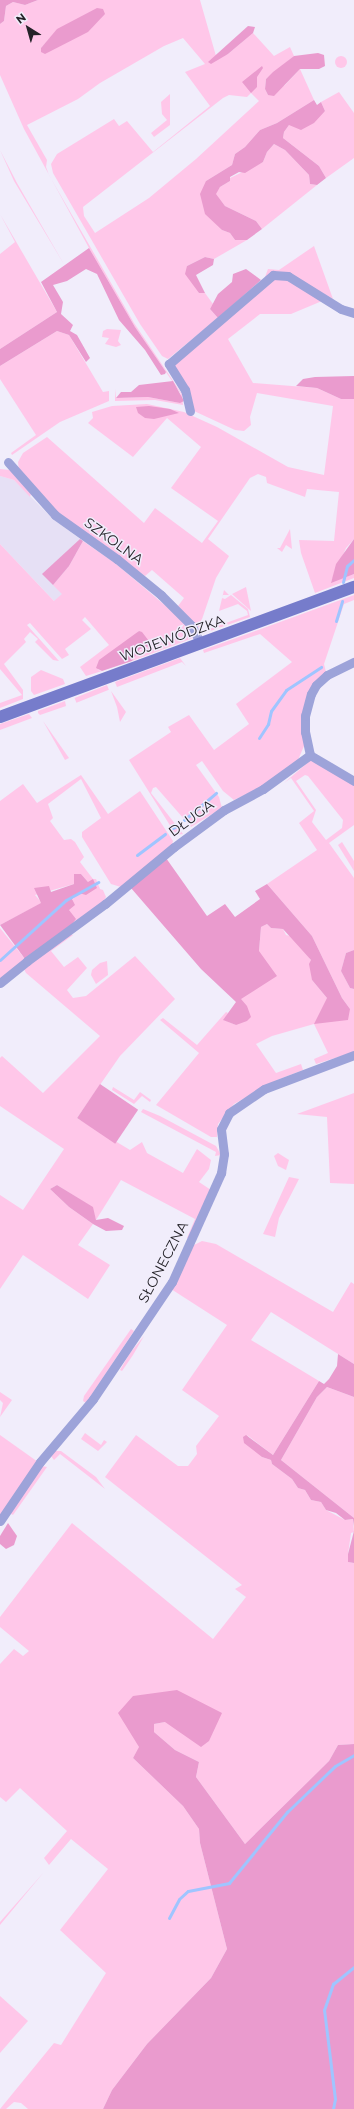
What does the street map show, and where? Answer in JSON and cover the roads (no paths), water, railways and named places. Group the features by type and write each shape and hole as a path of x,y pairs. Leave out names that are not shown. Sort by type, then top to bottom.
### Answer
{"main road":[{"name":"WOJEWÓDZKA","path":"0,717 354,587"}],"street":[{"path":"190,411 185,390 169,364 273,275 288,276 341,309 354,313"},
{"name":"SZKOLNA","path":"8,462 55,515 122,563 170,603 192,626 200,643"},
{"path":"354,662 327,675 316,685 311,694 305,716 305,732 310,756 354,781"},
{"name":"DŁUGA","path":"0,983 27,961 105,904 174,847 224,810 263,789 310,756"},
{"name":"SŁONECZNA","path":"0,1521 40,1462 93,1399 172,1282 220,1173 224,1154 220,1129 229,1113 264,1089 354,1055"}],"waterway":[{"path":"343,582 347,566 354,560"},
{"path":"336,621 342,601"},
{"path":"259,738 268,724 271,711 286,690 321,667"},
{"path":"184,820 216,793"},
{"path":"173,828 177,826"},
{"path":"137,855 165,834"},
{"path":"0,960 66,900 98,882"},
{"path":"169,1918 179,1899 188,1891 229,1883 287,1812 335,1766 354,1755"},
{"path":"333,2109 335,2099 324,2010 333,1984 354,1967"}]}
